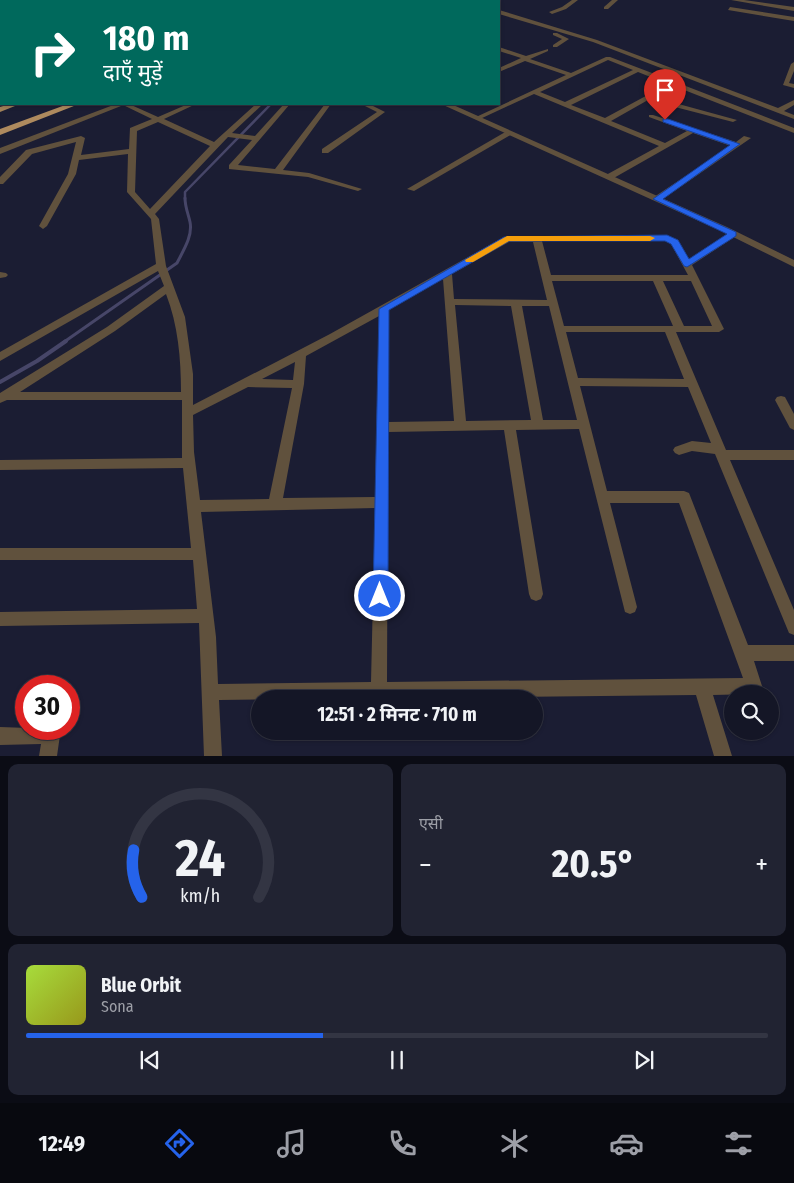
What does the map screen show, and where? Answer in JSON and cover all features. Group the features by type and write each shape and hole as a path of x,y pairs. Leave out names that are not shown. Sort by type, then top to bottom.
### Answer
{"highway":[{"path":"0,125 53,105"},
{"path":"0,132 72,105"}],"main road":[{"path":"1,109 13,105"}],"street":[{"path":"552,12 564,8 575,0"},
{"path":"606,8 615,0"},
{"path":"726,15 734,0 794,9"},
{"path":"730,8 794,19"},
{"path":"500,12 595,41 794,117"},
{"path":"500,17 565,37 565,42 555,46"},
{"path":"500,48 571,75"},
{"path":"500,70 546,50"},
{"path":"478,118 608,58 794,131"},
{"path":"794,64 785,84 794,86"},
{"path":"565,105 638,70"},
{"path":"605,121 686,76"},
{"path":"534,92 664,145"},
{"path":"694,98 701,94"},
{"path":"648,98 733,120"},
{"path":"680,106 687,102"},
{"path":"778,111 794,102"},
{"path":"0,151 120,105"},
{"path":"125,105 215,145"},
{"path":"191,105 133,130 131,192 155,220 165,275 180,317 187,374 190,463 206,616 213,756"},
{"path":"150,214 215,145 230,135 259,105"},
{"path":"286,105 232,167 309,175 358,190"},
{"path":"277,172 327,105"},
{"path":"325,151 382,112 366,105"},
{"path":"447,105 657,199 794,264"},
{"path":"651,116 736,144"},
{"path":"609,178 693,130"},
{"path":"411,190 510,132"},
{"path":"230,135 258,138"},
{"path":"0,182 29,152 82,138 72,174 43,226"},
{"path":"657,199 747,138"},
{"path":"20,143 29,152"},
{"path":"76,158 132,151"},
{"path":"687,264 733,234"},
{"path":"537,238 630,607"},
{"path":"188,413 384,309 507,239 667,238 674,242 687,264 718,329 560,329"},
{"path":"447,273 460,426"},
{"path":"0,357 165,275"},
{"path":"2,397 111,328 165,275"},
{"path":"547,278 694,278"},
{"path":"657,278 692,383 794,628"},
{"path":"449,302 553,304"},
{"path":"516,303 538,425"},
{"path":"384,309 379,690 754,686 684,497 602,497"},
{"path":"275,504 298,384 301,354"},
{"path":"573,382 692,383"},
{"path":"246,383 298,384"},
{"path":"2,397 187,396"},
{"path":"781,400 794,424"},
{"path":"382,427 584,424"},
{"path":"509,425 536,594"},
{"path":"679,450 692,446 720,452 794,455"},
{"path":"0,465 190,463"},
{"path":"194,506 382,502"},
{"path":"0,554 199,554"},
{"path":"0,619 206,616"},
{"path":"743,653 794,653"},
{"path":"702,687 723,756"},
{"path":"210,692 251,692"},
{"path":"0,736 50,735 48,756"}],"waterway":[{"path":"185,198 185,192 270,105"},
{"path":"64,342 177,263 187,243 191,227 185,198"},
{"path":"0,382 37,361 66,341"}],"slow traffic":[{"path":"469,260 507,239 650,238"}],"route":[{"path":"380,596 384,309 507,239 667,238 674,242 687,264 733,234 657,199 736,144 665,120"}]}
